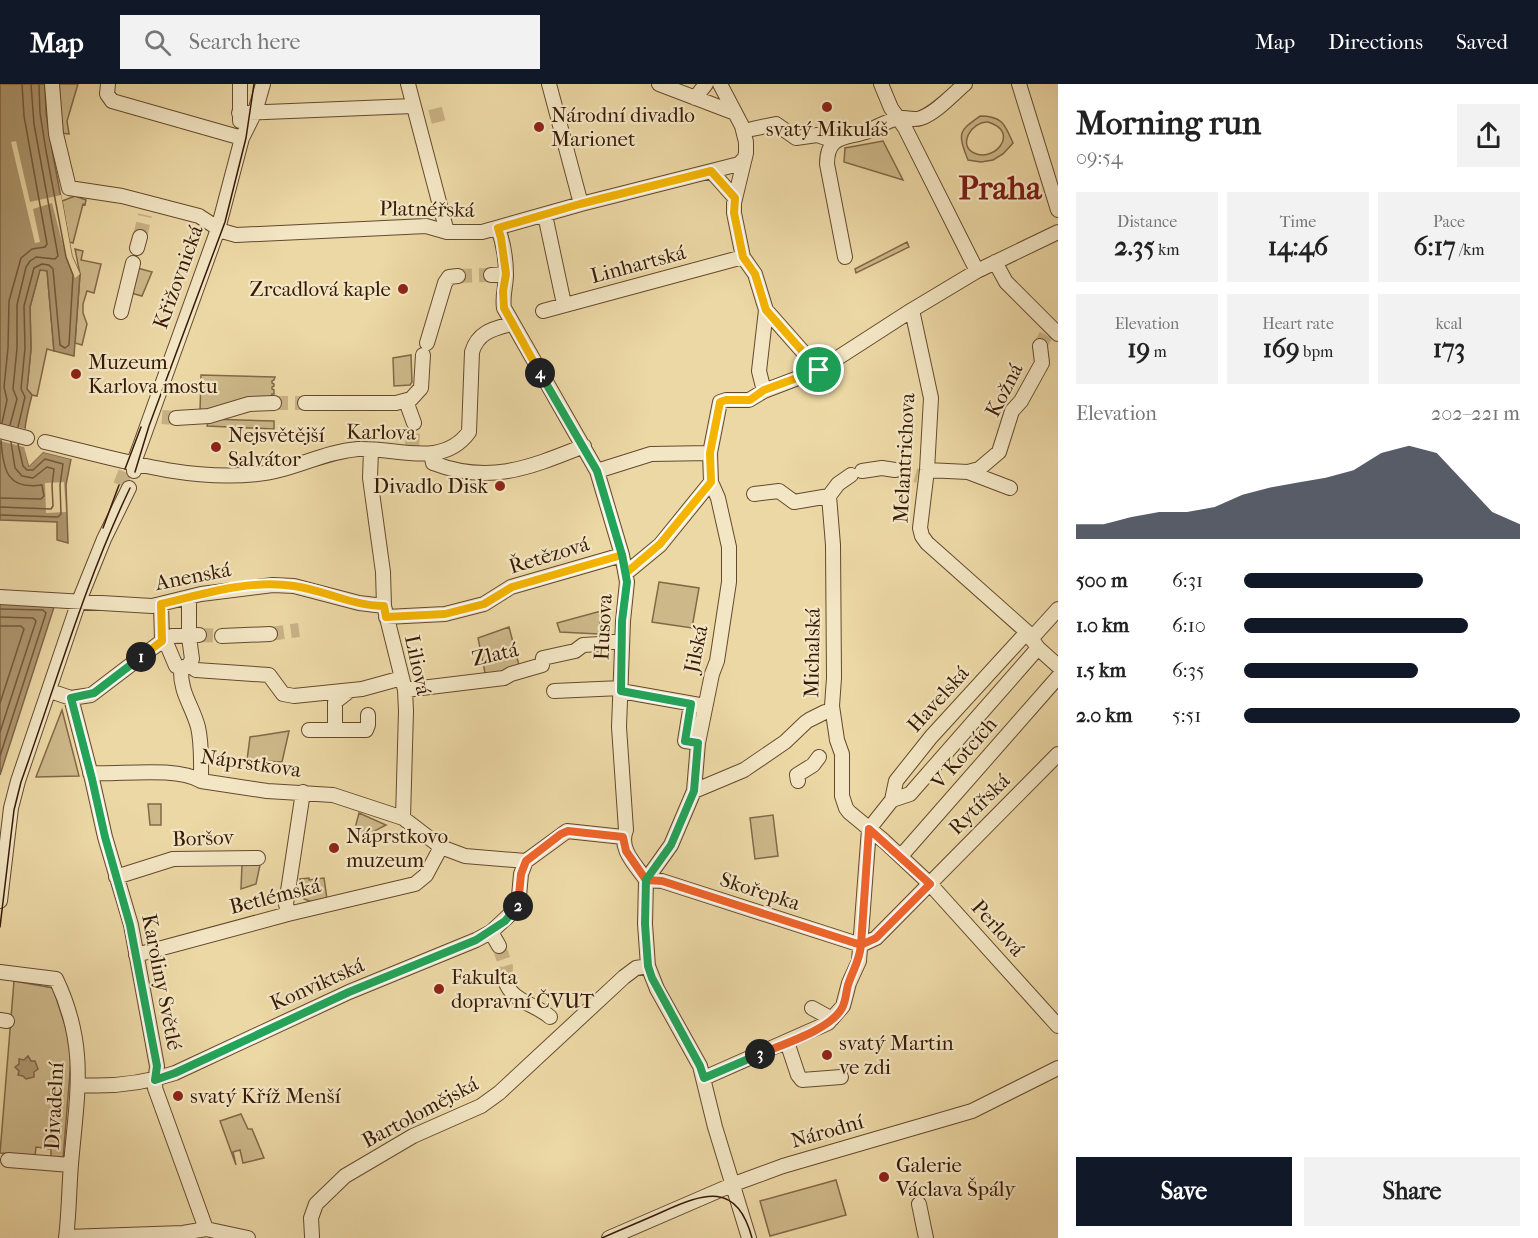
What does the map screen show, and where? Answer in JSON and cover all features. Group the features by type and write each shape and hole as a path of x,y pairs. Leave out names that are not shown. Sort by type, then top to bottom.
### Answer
{"street":[{"name":"Platnéřská","path":"52,84 56,134 69,188 122,196 147,209 199,216 219,229 236,235 426,226 447,232 469,233 498,228 580,204 739,164 745,158"},
{"path":"108,84 107,94 110,100 242,133"},
{"name":"Křižovnická","path":"240,84 246,112"},
{"path":"248,84 246,112 420,114"},
{"name":"Křižovnická","path":"132,468 156,417 219,229 246,112 263,84"},
{"path":"408,84 420,114 447,232"},
{"path":"549,84 580,204"},
{"path":"659,84 735,113"},
{"path":"695,98 706,84"},
{"path":"720,84 742,126 746,142 734,213 743,257 755,274 766,310 759,371 764,390"},
{"path":"881,84 977,271"},
{"path":"895,113 915,119 927,115 965,84"},
{"path":"1018,84 1058,210"},
{"path":"845,257 827,164 828,153 835,141 842,136 868,131 895,113"},
{"path":"752,129 776,124 795,138 817,135 835,141"},
{"path":"711,171 735,198"},
{"path":"545,215 564,304"},
{"name":"Husova","path":"498,228 506,274 504,308 597,471 622,555 627,582 619,727 626,830 623,837 626,851 646,880"},
{"path":"597,471 651,454 710,453 720,402 750,400 764,390 819,370 977,271 1058,232"},
{"name":"Linhartská","path":"543,311 743,257"},
{"path":"995,262 1006,282 1049,335"},
{"path":"121,312 132,263"},
{"path":"491,274 506,274"},
{"path":"305,403 396,403 406,401 416,395 421,388 425,349 445,283 449,277 458,276"},
{"path":"766,310 819,370"},
{"name":"Melantrichova","path":"912,310 931,398 920,530 922,536 1015,621 1058,666"},
{"path":"431,454 445,452 460,442 469,432 474,343 483,333 512,324"},
{"name":"Kožná","path":"968,472 979,469 999,452 1012,411 1021,401 1042,363 1049,335"},
{"path":"406,401 414,423"},
{"path":"176,418 209,416 249,404 274,403"},
{"path":"0,431 27,438"},
{"name":"Karlova","path":"45,442 132,468 249,475 297,466 329,453 350,450 412,450 431,454 434,463 458,471 511,472 539,464 584,446"},
{"name":"Liliová","path":"371,450 370,478 383,572 385,612 403,684 406,711 404,818"},
{"name":"Jilská","path":"646,880 671,845 694,791 698,743 717,660 729,582 729,547 718,498 711,482 710,453"},
{"path":"754,494 779,491 794,502 829,496 838,484 856,473 882,468 896,470"},
{"path":"924,475 968,472 1010,488"},
{"path":"626,573 649,555 675,528 711,482"},
{"path":"0,902 11,808 18,781 79,601 125,487"},
{"name":"Michalská","path":"829,496 833,544 833,712 838,744 842,754 843,803 849,812 901,856"},
{"name":"Řetězová","path":"385,612 445,614 484,604 512,587 622,555"},
{"name":"Anenská","path":"0,597 152,606 189,597 263,585 294,586 385,612"},
{"path":"189,597 194,636 192,659 185,666 182,686 198,728 201,781"},
{"path":"161,604 164,640 174,664 185,666"},
{"name":"Havelská","path":"892,800 910,794 1058,609"},
{"path":"222,636 270,634"},
{"path":"50,691 71,698 94,693 164,640 172,636 194,636"},
{"name":"Havelská","path":"869,829 892,800 896,781 931,737 1032,640"},
{"name":"Zlatá","path":"185,666 196,670 268,675 286,695 298,696 403,684 504,678 542,665 543,658 575,651 583,645 622,642"},
{"name":"V Kotcích","path":"901,856 1058,677"},
{"path":"554,691 621,689 705,706"},
{"path":"335,730 335,702 350,691"},
{"name":"Karoliny Světlé","path":"71,698 130,925 157,1066 155,1088 206,1229"},
{"path":"691,704 685,741 698,743"},
{"path":"694,791 744,770 785,742 808,721 825,712 833,712"},
{"path":"309,730 366,730 368,715"},
{"path":"798,781 797,775 838,744"},
{"name":"Rytířská","path":"861,945 876,938 1058,754"},
{"name":"Náprstkova","path":"90,773 169,773 193,777 201,781 267,791 333,795 404,818"},
{"path":"288,914 286,904 303,792"},
{"path":"404,818 441,847 465,856 526,861 567,831 623,837"},
{"path":"704,1078 787,1042 832,1019 843,1006 849,983 859,962 869,829"},
{"name":"Betlémská","path":"136,955 288,914 415,884 426,875 441,847"},
{"name":"Perlová","path":"901,856 930,884 1058,1026"},
{"name":"Boršov","path":"116,877 173,859 258,858"},
{"name":"Konviktská","path":"79,1085 93,1086 155,1080 175,1073 349,992 476,940 490,932 518,907 521,874 526,861"},
{"path":"646,880 645,924 648,966 657,989 673,1013 700,1066 715,1127 749,1238"},
{"name":"Skořepka","path":"646,880 662,881 861,945"},
{"path":"490,932 499,946"},
{"name":"Bartolomějská","path":"310,1237 311,1218 316,1204 345,1176 413,1136 481,1106 499,1093 624,977 636,968 648,966"},
{"name":"Divadelní","path":"0,972 56,979 77,1040 80,1071 66,1237"},
{"path":"506,980 507,986 526,1005 541,1008 550,1017"},
{"path":"812,1008 832,1019"},
{"path":"787,1042 798,1075 802,1080 841,1077"},
{"name":"Národní","path":"609,1238 734,1184 821,1153 955,1117 1058,1068"},
{"path":"8,1160 71,1165"},
{"path":"919,1204 926,1238"},
{"path":"66,1237 183,1233 206,1229 248,1238"}],"shaded area":[{"path":"55,84 78,84 67,121 69,134 60,133"},
{"path":"980,116 998,120 1005,127 1013,143 1003,154 993,160 981,162 968,160 961,138 964,129","holes":["988,122 1003,132 1003,139 996,150 982,155 969,149 967,139 977,125"]},
{"path":"883,141 903,180 844,162 845,148"},
{"path":"75,196 86,200 73,243 69,242 62,201"},
{"path":"907,242 909,247 856,273 855,269"},
{"path":"75,249 83,251 81,260 101,264 94,293 87,291 83,304 87,324 82,345 75,343 80,274"},
{"path":"134,267 152,272 142,296 131,293"},
{"path":"40,269 47,270 54,351 47,349 37,396 32,395 27,389 31,349 30,307"},
{"path":"411,355 412,382 410,385 394,386 393,358"},
{"path":"201,375 275,377 272,381 274,394 271,397 200,412"},
{"path":"209,419 274,421 274,429 207,426"},
{"path":"659,582 699,588 692,628 652,622"},
{"path":"601,611 599,634 560,632 557,623"},
{"path":"509,627 520,669 486,678 478,638"},
{"path":"62,710 79,776 36,777"},
{"path":"289,731 282,762 247,760 250,737"},
{"path":"148,804 161,804 161,825 150,825"},
{"path":"359,813 386,825 367,834 358,834 354,832"},
{"path":"773,815 778,856 755,859 750,818"},
{"path":"242,864 260,865 256,884 241,889"},
{"path":"309,878 309,880 324,878 327,899 312,902 304,899 300,879"},
{"path":"14,981 53,988 72,1047 63,1159 51,1158 51,1149 36,1147 35,1156 0,1153"},
{"path":"241,1114 248,1129 252,1129 264,1158 243,1163 240,1150 233,1152 236,1165 220,1121"},
{"path":"836,1180 846,1215 770,1236 760,1201"}],"water":[{"path":"0,84 45,84 46,113 52,150 72,256 80,274 74,356 54,351 47,271 40,270 30,307 31,349 27,389 32,395 27,414 25,447 29,466 43,452 71,459 66,485 68,543 57,540 57,522 0,520"},
{"path":"0,603 55,604 0,775"},
{"path":"28,1056 31,1061 35,1061 38,1069 34,1072 34,1077 26,1079 18,1075 19,1071 15,1067 19,1064 19,1059 24,1060"}],"pier":[{"path":"16,141 30,202 61,195 72,256 80,274 75,278 66,257 52,203 33,209 40,242 35,243 11,142"},
{"path":"0,423 26,429 30,460 43,449 74,457 71,459 43,452 29,466 24,447 0,441"},
{"path":"64,482 66,512 46,513 45,483"}],"tunnel":[{"path":"430,117 449,112"},
{"path":"140,237 145,215"},
{"path":"458,276 491,275"},
{"path":"1040,346 1046,335"},
{"path":"274,403 305,403"},
{"path":"162,417 176,418"},
{"path":"412,447 414,423"},
{"path":"120,485 126,470"},
{"path":"895,470 918,476"},
{"path":"270,634 299,630"},
{"path":"199,635 222,636"},
{"path":"499,946 506,967 505,980"}],"tram line":[{"path":"135,472 149,426 225,222 246,138 254,84"},
{"path":"125,469 141,427"},
{"path":"103,528 119,485"},
{"path":"0,927 14,810 21,782 85,596 130,488"},
{"path":"602,1238 677,1205 717,1196 738,1207 746,1220 752,1238"}],"place":[{"name":"svatý Mikuláš","path":"827,107"},
{"name":"Národní divadlo Marionet","path":"539,127"},
{"name":"Zrcadlová kaple","path":"403,289"},
{"name":"Muzeum Karlova mostu","path":"76,374"},
{"name":"Nejsvětější Salvátor","path":"216,447"},
{"name":"Divadlo Disk","path":"500,486"},
{"name":"Náprstkovo muzeum","path":"334,848"},
{"name":"Fakulta dopravní ČVUT","path":"439,989"},
{"name":"svatý Martin ve zdi","path":"827,1055"},
{"name":"svatý Kříž Menší","path":"178,1096"},
{"name":"Galerie Václava Špály","path":"884,1177"}],"district":[{"name":"Praha","path":"1000,187"}],"route":[{"path":"819,370 764,390 750,400 722,400 720,402 710,453 711,482 675,528 649,555 626,573 622,555 512,587 484,604 445,614 386,617 384,606 359,603 294,586 263,585 201,594 161,604 162,641 94,693 71,698 105,837 130,925 157,1066 155,1080 175,1073 349,992 476,940 490,932 518,907 521,874 526,861 567,831 623,837 626,851 646,880 662,881 861,945 869,829 930,884 876,938 861,945 859,962 849,983 843,1006 837,1014 828,1023 818,1028 704,1078 673,1013 652,978 646,948 646,880 671,845 694,791 698,743 685,741 691,704 621,691 622,621 627,582 622,555 597,471 504,308 503,291 506,274 498,228 580,204 711,171 735,198 734,213 743,257 755,274 766,310 819,370"}]}
